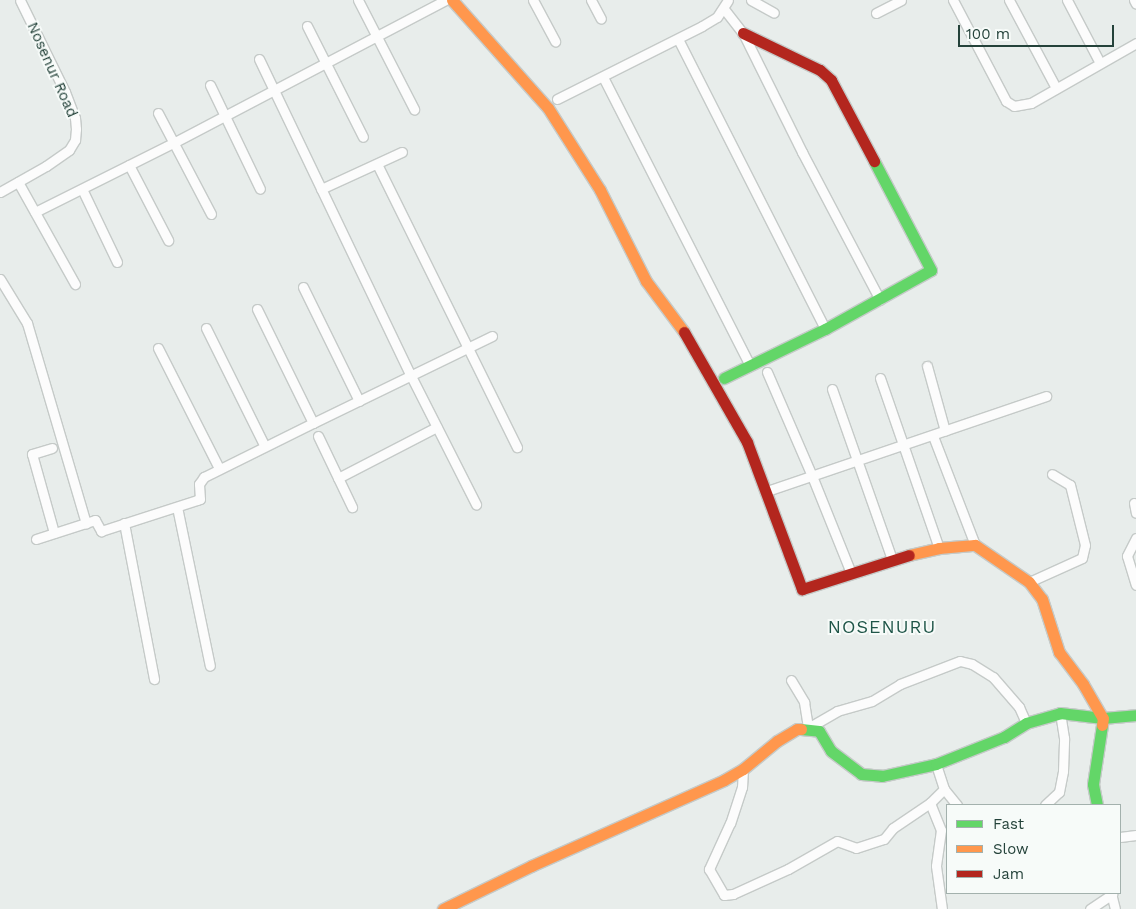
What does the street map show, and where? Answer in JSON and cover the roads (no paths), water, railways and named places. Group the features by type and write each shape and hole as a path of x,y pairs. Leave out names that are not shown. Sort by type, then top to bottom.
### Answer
{"street":[{"name":"Nosenur Road","path":"0,192 69,150 75,140 75,118 65,92 20,0"},
{"path":"358,0 414,109"},
{"path":"35,212 226,116 445,0"},
{"path":"452,0 548,108 600,190 646,281 677,320 747,442 767,491 802,589 892,559 939,548 974,546"},
{"path":"533,0 555,41"},
{"path":"591,0 601,19"},
{"path":"557,99 702,26 724,9 728,0"},
{"path":"750,0 774,13"},
{"path":"876,13 901,0"},
{"path":"953,0 1006,101 1014,106 1022,106 1136,44"},
{"path":"1009,0 1056,88"},
{"path":"1067,0 1100,63"},
{"path":"1134,0 1136,4"},
{"path":"724,9 744,33 802,152 880,300"},
{"path":"307,26 362,138"},
{"path":"724,378 749,364 825,329 931,270 832,80 797,58 744,33"},
{"path":"678,39 825,329"},
{"path":"259,59 476,504"},
{"path":"603,77 749,364"},
{"path":"210,85 260,189"},
{"path":"158,114 175,142 211,214"},
{"path":"321,189 402,152"},
{"path":"377,164 517,447"},
{"path":"129,165 168,240"},
{"path":"18,182 75,284"},
{"path":"82,189 117,262"},
{"path":"0,279 27,323 86,523"},
{"path":"303,287 358,401"},
{"path":"257,309 312,423"},
{"path":"206,328 264,446"},
{"path":"36,539 95,520 101,531 200,499 200,480 219,468 492,336"},
{"path":"158,348 219,468"},
{"path":"927,366 945,431"},
{"path":"767,372 812,476 850,573"},
{"path":"880,378 939,548"},
{"path":"832,389 892,559"},
{"path":"767,491 1046,396"},
{"path":"338,478 437,427"},
{"path":"318,436 352,507"},
{"path":"933,436 974,546 1029,582 1042,599 1059,652 1084,684 1103,718 1093,784 1097,804"},
{"path":"52,448 32,454 54,533"},
{"path":"1029,582 1082,558 1085,545 1070,485 1052,474"},
{"path":"1134,503 1136,513"},
{"path":"177,507 210,666"},
{"path":"124,523 154,679"},
{"path":"1136,538 1127,556 1136,585"},
{"path":"443,909 531,866 743,769 777,741 797,729 808,728 837,711 872,701 900,684 960,661 972,664 993,677 1019,707 1026,723"},
{"path":"791,680 804,702 808,728"},
{"path":"1046,804 1059,792 1063,771 1064,738 1060,713"},
{"path":"808,728 818,732 831,751 861,774 882,776 936,764 1004,737 1026,723 1060,713 1103,718 1136,715"},
{"path":"936,764 944,789 956,804"},
{"path":"743,769 742,787 730,823 709,870 724,895 733,894 788,869 837,842 856,848 884,839 893,828 930,803 944,789"},
{"path":"930,803 941,830 936,866 942,909"},
{"path":"1121,837 1136,835"},
{"path":"1090,909 1111,894 1115,909"}],"district":[{"name":"NOSENURU","path":"882,627"}]}
